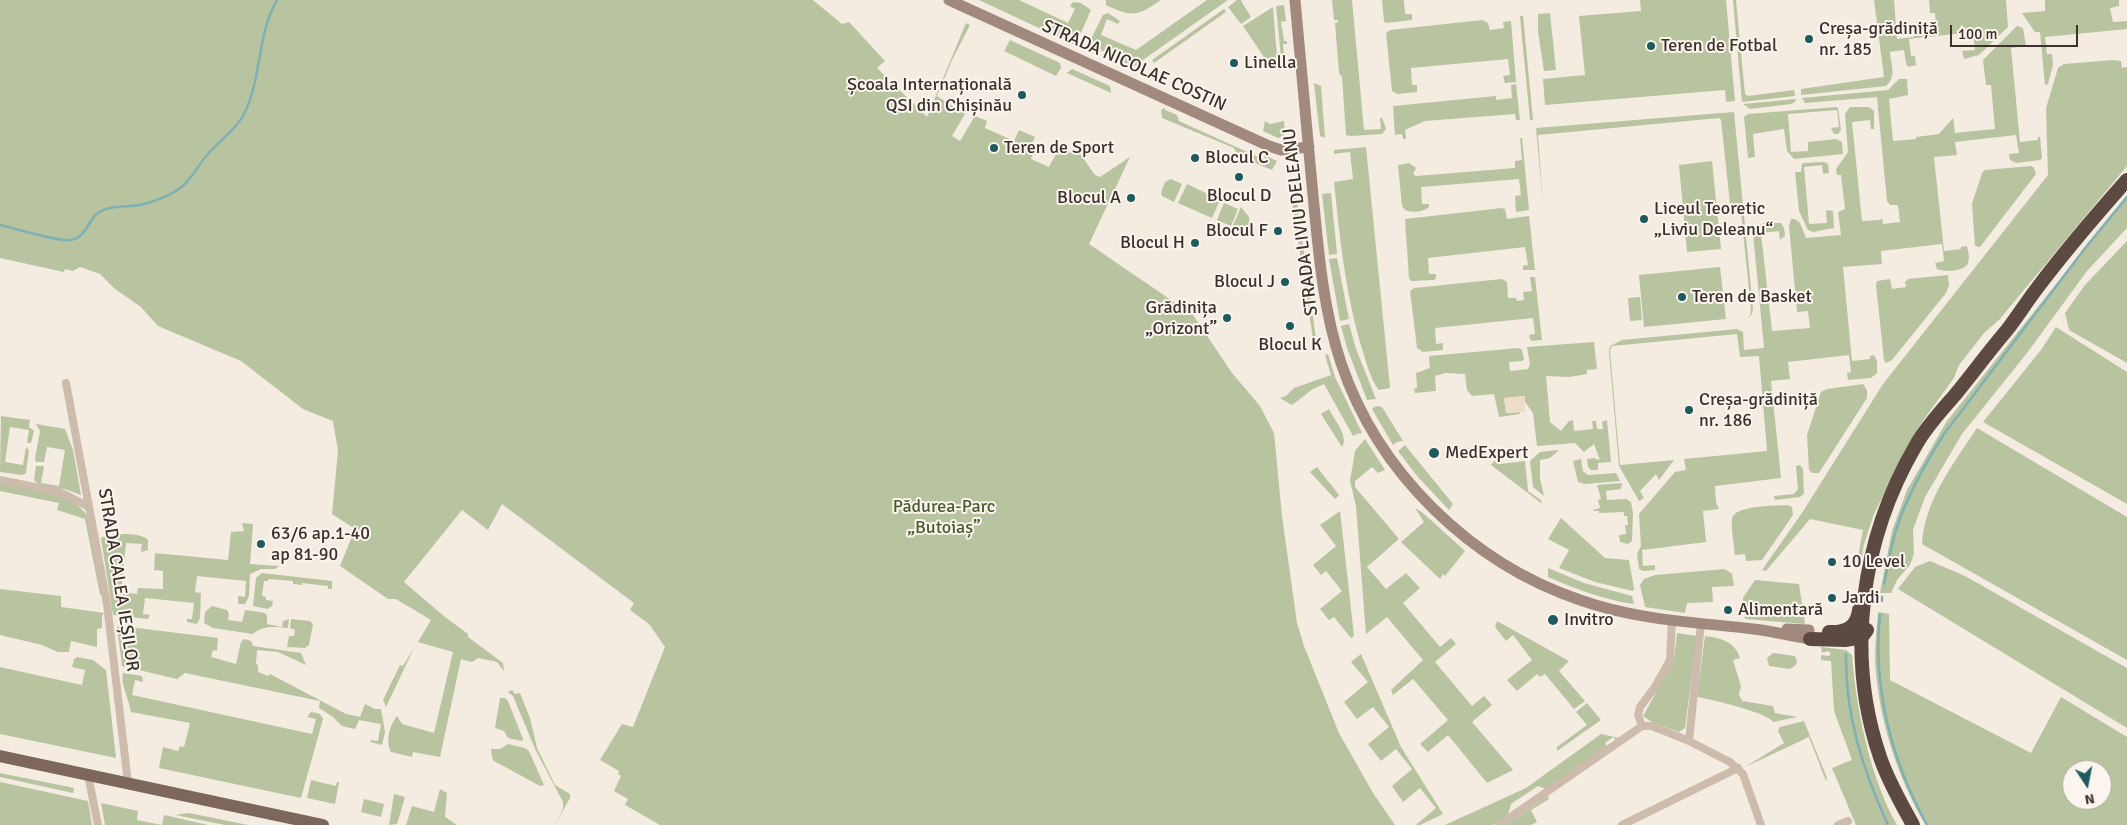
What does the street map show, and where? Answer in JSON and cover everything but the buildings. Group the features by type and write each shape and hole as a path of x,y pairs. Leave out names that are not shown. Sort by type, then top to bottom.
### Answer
{"highway":[{"path":"1811,633 1843,632 1853,626 1858,618 1866,557 1882,508 1927,428 2017,316 2037,288 2127,180"},
{"path":"1861,638 1867,626 1873,568 1888,512 1914,457 1956,393"},
{"path":"1891,783 1889,757 1877,710 1872,673 1871,626 1876,570 1886,530 1904,484 1956,393"},
{"path":"1891,783 1870,698 1866,647 1861,638 1864,593 1869,560 1881,519 1898,479"},
{"path":"1811,633 1861,638"},
{"path":"1811,633 1850,647 1856,654 1862,698 1877,761 1914,825"}],"main road":[{"name":"STRADA NICOLAE COSTIN","path":"949,0 1275,148 1287,150 1309,147"},
{"name":"STRADA LIVIU DELEANU","path":"1295,0 1321,272 1328,310 1341,363 1359,405 1373,431 1408,481 1427,502 1480,549 1521,574 1581,601 1618,612 1672,620 1811,633"},
{"path":"0,756 323,825"}],"street":[{"name":"STRADA CALEA IEȘILOR","path":"66,383 109,617 128,783"},
{"path":"0,480 60,492 89,507"},
{"path":"1642,726 1638,715 1640,707 1670,660 1672,620"},
{"path":"1689,741 1701,624"},
{"path":"1499,825 1642,726 1652,726 1689,741 1738,768 1747,782 1761,825"},
{"path":"1622,825 1738,768"},
{"path":"88,775 98,825"},
{"path":"1838,825 1848,821"}],"green space":[{"name":"Pădurea-Parc „Butoiaș”","path":"0,0 813,0 842,24 849,22 885,61 877,68 927,117 966,23 970,25 952,60 937,96 965,114 952,136 960,141 975,116 987,121 985,128 1014,141 1019,130 1035,137 1028,152 1033,154 1031,159 1049,167 1057,152 1069,153 1072,150 1073,144 1095,175 1100,177 1130,157 1089,244 1193,315 1232,373 1260,406 1274,433 1282,516 1297,623 1304,646 1339,733 1373,793 1395,825 660,825 625,805 628,799 614,791 621,776 618,774 619,771 600,760 622,724 633,727 665,647 649,624 630,610 634,603 502,504 488,530 462,510 404,582 468,634 468,637 503,663 504,671 497,662 478,658 472,662 461,659 440,757 413,752 412,757 391,752 388,743 389,733 397,716 402,724 434,733 453,652 418,642 431,620 396,599 388,599 340,566 355,529 332,514 338,451 333,421 303,409 241,361 158,326 141,307 115,289 100,274 80,267 73,271 65,269 64,272 0,258"},
{"path":"979,0 1019,0 1068,23 1075,9 1070,6 1073,2 1081,3 1091,10 1076,44 1073,44"},
{"path":"1106,0 1161,0 1140,12 1129,13 1106,5"},
{"path":"1207,0 1228,0 1133,67 1089,43 1103,15 1108,13 1120,21 1118,24 1107,19 1101,35 1136,50"},
{"path":"1237,0 1242,0 1251,17 1241,24 1228,7"},
{"path":"1332,0 1352,0 1364,130 1381,129 1380,118 1382,118 1386,129 1382,134 1346,135 1342,77 1339,73 1335,23 1338,20 1334,20"},
{"path":"1382,0 1404,0 1405,14 1412,14 1412,20 1386,23 1384,21"},
{"name":"Teren de Fotbal","path":"1640,0 1726,0 1735,101 1726,102 1725,90 1545,105 1543,79 1585,75 1579,16 1641,11"},
{"path":"1733,0 1736,0 1745,94 1748,96 1794,90 1795,96 1742,102"},
{"path":"1874,0 1894,0 1897,39 1914,37 1913,30 1936,28 1935,13 1930,13 1929,0 2006,0 2008,27 1979,55 1964,59 1962,51 1975,50 1973,32 1909,39 1911,56 1915,56 1916,65 1908,67 1904,50 1890,52 1892,75 1886,86 1801,95 1801,89 1884,77"},
{"path":"2045,0 2119,0 2119,6 2110,8 2113,22 2127,21 2127,29 2045,37 2047,54 2052,54 2053,65 2048,84 2045,85 2040,32 2035,32 2022,13 2045,11"},
{"path":"1284,5 1286,21 1281,22 1284,41 1287,41 1287,44 1283,44 1285,67 1282,68 1276,6"},
{"path":"1273,7 1277,57 1268,63 1243,26"},
{"path":"1224,9 1226,12 1154,63 1152,60"},
{"path":"1550,13 1556,70 1544,71 1538,32 1538,14"},
{"path":"1520,16 1523,16 1533,120 1530,120"},
{"path":"1482,20 1488,23 1490,30 1504,28 1503,22 1511,21 1516,82 1505,83 1503,76 1510,75 1508,59 1411,68 1412,85 1417,85 1417,92 1398,94 1392,91 1386,33 1390,30"},
{"path":"2017,26 2023,28 2026,46 2011,48 2020,142 2038,140 2038,137 2040,137 2042,158 2040,160 2016,163 2010,160 2009,154 2019,153 2016,135 1955,142 1957,155 1934,157 1944,251 1961,249 1961,247 1967,246 1969,259 1966,266 1959,270 1944,271 1937,269 1935,263 1944,261 1942,244 1881,251 1882,264 1843,267 1852,361 1870,359 1870,356 1874,355 1877,361 1877,373 1871,378 1848,380 1847,373 1851,372 1849,355 1788,362 1790,379 1771,381 1781,478 1715,486 1716,502 1719,509 1703,511 1706,542 1642,550 1643,566 1655,565 1655,570 1643,571 1639,569 1637,554 1641,546 1639,514 1675,472 1686,470 1684,459 1767,451 1759,356 1740,357 1737,334 1612,346 1610,351 1620,465 1674,460 1659,480 1656,474 1640,491 1644,498 1639,501 1619,466 1609,352 1610,346 1622,340 1737,329 1743,332 1744,350 1764,348 1753,233 1754,227 1764,223 1781,223 1785,236 1780,240 1779,231 1761,233 1772,331 1810,328 1808,311 1797,312 1789,226 1791,219 1795,219 1800,223 1806,238 1841,235 1838,212 1845,209 1841,175 1837,175 1836,169 1848,152 1845,114 1850,107 1869,107 1874,111 1874,129 1871,129 1870,120 1852,122 1862,221 1880,220 1882,218 1883,224 1900,222 1898,205 1890,205 1887,201 1877,97 1805,103 1802,98 1888,90 1899,79 1907,79 1908,95 1889,99 1893,141 1939,134 1953,118 1955,133 1995,129 1991,85 1986,85 1983,60"},
{"path":"1010,40 1060,63 1061,68 1056,76 1004,51"},
{"path":"2121,61 2122,68 2127,67 2127,166 1999,320 1984,333 1959,365 1954,378 1922,422 1903,455 1874,514 1864,544 1860,567 1856,567 1863,530 1810,519 1766,571 1762,570 1802,513 1883,384 2048,175 2046,108 2058,68 2064,64"},
{"path":"1072,69 1110,86 1111,93 1067,73"},
{"path":"1314,83 1321,86 1325,138 1320,136"},
{"path":"1516,84 1520,120 1516,120 1515,114 1425,121 1405,130 1406,139 1403,139 1402,134 1395,135 1393,106 1496,96 1496,100 1512,98 1511,85"},
{"path":"1796,99 1791,104 1750,109 1743,104"},
{"path":"1165,108 1165,110 1177,115 1179,121 1265,160 1264,155 1277,161 1272,170 1238,156 1234,148 1162,118 1161,110"},
{"path":"1838,108 1841,130 1838,134 1834,134 1831,128 1839,127 1837,110 1788,114 1791,152 1808,151 1808,142 1836,139 1842,142 1843,154 1794,159 1787,151 1784,129 1753,134 1755,157 1748,158 1744,117 1748,114"},
{"path":"1734,112 1753,309 1751,316 1741,322 1750,316 1751,309 1740,203 1730,204 1721,120 1719,118 1538,135 1543,205 1536,128"},
{"path":"1265,121 1270,124 1284,121 1285,135 1278,138 1263,131"},
{"path":"1520,138 1522,138 1529,210 1516,212 1515,196 1521,195 1519,179 1421,187 1422,204 1429,204 1429,207 1414,212 1405,210 1402,206 1398,165 1409,163 1416,168 1413,174 1416,176 1515,168 1515,161 1522,160"},
{"path":"1366,147 1390,388 1379,390 1368,369 1348,291 1334,182 1353,179 1350,152 1334,154 1334,150"},
{"path":"1712,161 1721,249 1687,252 1679,165"},
{"path":"1824,162 1828,164 1829,173 1823,174 1822,165 1804,167 1809,224 1827,223 1826,210 1833,211 1834,228 1813,232 1808,230 1799,211 1795,172 1801,172 1802,164 1804,163"},
{"path":"2031,166 2036,174 1980,247 1975,246 1972,204 1982,173 1985,170"},
{"path":"1171,179 1182,184 1174,202 1162,196 1161,193 1165,182"},
{"path":"1299,180 1301,190 1296,193 1316,339 1313,339 1289,181"},
{"path":"1187,184 1220,200 1212,218 1178,203"},
{"path":"1331,193 1337,254 1329,255 1322,194"},
{"path":"2127,195 2127,228 2087,271 2027,353 1962,434 1925,497 1913,530 1914,554 1910,565 1897,580 1891,593 1880,593 1892,531 1907,490 1947,421"},
{"path":"1224,203 1238,209 1231,226 1217,220"},
{"path":"1241,207 1249,217 1251,231 1247,236 1231,230"},
{"path":"1505,209 1507,219 1529,216 1535,270 1523,270 1523,266 1528,265 1525,247 1428,258 1429,274 1436,274 1436,278 1434,280 1411,281 1409,278 1405,219"},
{"path":"2127,241 2127,363 2069,330 2065,313 2085,285"},
{"path":"1337,258 1349,319 1340,321 1329,259"},
{"name":"Teren de Basket","path":"1720,267 1726,319 1644,327 1639,275"},
{"path":"1948,275 1949,285 1946,293 1892,360 1886,363 1884,360 1877,281 1890,279 1892,289 1906,287 1905,282 1908,279"},
{"path":"1530,277 1535,277 1542,340 1532,341 1530,339 1529,335 1535,334 1533,318 1435,328 1436,344 1443,343 1443,350 1423,352 1417,348 1410,291 1414,288 1502,279 1507,282 1508,298 1516,298 1517,301 1524,300 1523,292 1532,291"},
{"path":"1640,297 1642,320 1630,321 1628,298"},
{"path":"1349,324 1356,349 1376,399 1367,400 1347,348 1341,326"},
{"path":"2056,327 2127,372 2127,504 1983,422 2041,350"},
{"path":"1594,342 1597,369 1587,370 1587,374 1569,377 1546,376 1550,422 1561,431 1569,421 1573,420 1574,431 1593,429 1592,421 1596,421 1597,429 1603,429 1602,422 1607,420 1611,462 1598,463 1598,470 1591,470 1588,467 1587,459 1600,460 1594,444 1584,452 1575,443 1537,446 1533,413 1525,402 1525,396 1504,398 1506,413 1520,412 1520,414 1499,417 1494,394 1472,396 1467,390 1465,374 1445,373 1435,376 1436,391 1415,393 1414,389 1417,388 1416,373 1430,368 1429,356 1519,348 1522,350 1524,359 1522,361 1509,362 1510,371 1528,369 1530,364 1527,347"},
{"path":"1328,354 1335,377 1362,433 1360,434 1353,436 1324,384 1313,389 1292,405 1280,398 1286,396 1294,388 1331,375 1325,355"},
{"path":"1863,384 1867,390 1867,398 1819,473 1812,473 1809,470 1807,435 1821,392 1827,389"},
{"path":"1376,406 1382,407 1403,441 1393,445 1372,409"},
{"path":"1329,409 1344,438 1342,447 1321,414"},
{"path":"1,416 30,420 29,427 34,431 31,443 27,443 29,430 10,427 5,462 23,465 26,447 29,450 26,473 22,475 0,472"},
{"path":"36,424 65,429 73,450 81,495 65,489 38,484 34,480 36,466 44,466 41,483 59,486 65,450 47,447 44,462 36,462 40,431"},
{"path":"1977,428 2127,517 2127,660 1922,544 1924,528 1934,498 1950,469"},
{"path":"1365,439 1385,470 1378,473 1372,467 1355,481 1355,487 1399,539 1367,567 1386,589 1406,573 1420,588 1403,603 1440,647 1451,638 1456,644 1435,662 1472,706 1484,696 1492,705 1472,722 1513,770 1487,783 1448,735 1428,752 1420,744 1448,720 1413,679 1393,695 1391,690 1423,660 1387,617 1366,634 1356,506 1350,481 1355,451"},
{"path":"1405,445 1453,504 1449,510 1417,476 1398,451"},
{"path":"1559,450 1550,458 1540,460 1540,478 1544,496 1533,487 1530,461 1540,452"},
{"path":"1581,459 1583,471 1588,475 1616,473 1620,481 1585,484 1578,482 1573,461"},
{"path":"1494,461 1500,464 1525,461 1528,491 1542,501 1541,503 1491,465"},
{"path":"1800,465 1803,469 1804,494 1800,497 1775,500 1774,496 1794,494 1798,489 1796,466"},
{"path":"1317,467 1339,495 1335,499 1310,472"},
{"path":"0,483 48,492 71,501 81,508 88,517 102,595 100,595 85,519 57,510 59,503 0,491"},
{"path":"1622,483 1621,489 1606,491 1607,500 1626,499 1631,502 1633,513 1632,541 1628,544 1620,542 1619,535 1626,534 1625,525 1628,525 1627,516 1624,516 1624,512 1599,513 1599,511 1593,511 1600,508 1598,500 1601,499 1597,485"},
{"path":"1787,505 1792,507 1793,515 1762,560 1746,561 1745,554 1735,555 1732,532 1734,514 1756,507"},
{"path":"1415,508 1465,551 1445,576 1443,574 1440,579 1401,542 1424,522"},
{"path":"1340,511 1354,636 1351,638 1334,617 1329,620 1320,609 1342,591 1326,571 1321,575 1313,565 1336,546 1320,525"},
{"path":"1561,518 1605,558 1629,560 1633,591 1595,582 1559,568 1569,550 1548,539"},
{"path":"242,523 253,524 250,564 279,566 275,569 261,569 250,574 249,596 245,604 238,604 238,596 245,597 246,581 197,576 195,592 201,593 200,618 197,624 187,622 187,619 192,619 194,603 145,598 143,614 150,615 148,619 113,615 101,538 126,534 144,537 148,540 148,550 141,552 142,544 126,543 121,592 137,594 138,588 163,589 163,571 154,570 155,553 228,560 231,532 244,531"},
{"path":"1930,561 1965,576 2127,668 2127,728 1898,589 1915,567"},
{"path":"1548,568 1584,583 1632,596 1634,604 1601,597 1548,577"},
{"path":"1725,569 1732,574 1734,586 1712,587 1713,602 1687,603 1685,613 1645,607 1640,585 1644,579 1655,575"},
{"path":"262,573 332,581 332,589 328,589 328,586 302,583 302,585 293,584 293,581 269,579 264,581 262,596 266,597 266,600 273,601 272,606 268,609 253,606 256,578"},
{"path":"1755,580 1799,584 1805,624 1745,619 1743,598"},
{"path":"0,589 61,596 61,607 104,613 102,616 102,628 97,629 97,647 71,641 69,652 58,652 42,645 0,635"},
{"path":"212,606 227,610 229,614 228,620 242,622 245,610 265,613 267,624 282,627 283,621 289,619 288,628 265,628 253,634 213,628 204,623 205,612"},
{"path":"1878,612 1889,614 1890,680 2031,753 2061,697 2127,737 2127,825 1926,825 1906,787 1884,723 1877,679 1876,641"},
{"path":"291,619 310,621 313,624 309,645 305,648 287,647 289,636 294,636 295,630 290,628"},
{"path":"1497,621 1569,661 1559,671 1585,701 1574,709 1545,674 1540,677 1537,674 1517,691 1507,680 1532,660 1513,635 1506,641 1495,627"},
{"path":"117,627 218,638 217,651 213,650 211,657 236,664 241,642 244,639 251,641 253,646 301,653 306,665 278,652 257,650 256,664 258,665 258,672 268,676 270,674 346,714 360,717 365,704 375,709 381,709 385,732 382,745 370,742 371,740 378,741 381,724 359,720 355,729 342,726 333,717 319,708 320,701 185,673 177,679 122,666"},
{"path":"1677,633 1697,636 1685,728 1679,732 1650,721 1643,716 1674,660"},
{"path":"1705,636 1726,641 1738,652 1740,658 1733,660 1741,686 1739,694 1742,701 1773,706 1775,713 1797,717 1773,722 1769,718 1751,711 1697,697"},
{"path":"1821,647 1846,650 1852,655 1861,720 1872,765 1887,806 1897,825 1856,825 1832,768 1852,760 1834,711 1831,661 1821,660 1821,655 1829,656 1831,653 1828,651 1822,653"},
{"path":"414,648 386,707 383,700 400,665 403,666"},
{"path":"1773,653 1795,656 1797,662 1790,669 1769,666 1767,658"},
{"path":"1361,654 1401,747 1443,814 1420,825 1416,825 1436,808 1420,788 1403,802 1392,786 1412,769 1396,749 1381,761 1368,744 1389,727 1373,707 1357,719 1344,702 1368,682 1351,662"},
{"path":"77,657 93,660 106,670 116,758 0,734 0,667 82,685 85,670 72,667 74,659"},
{"path":"123,673 142,676 143,682 135,680 132,695 312,734 316,719 307,717 311,712 320,714 323,719 301,798 159,768 163,747 178,751 180,746 184,747 190,723 131,712 124,687"},
{"path":"512,690 515,694 520,693 530,718 537,748 555,785 570,794 570,798 555,825 563,809 563,802 536,751 513,696 508,692"},
{"path":"500,698 505,698 508,701 523,739 522,741 508,738 504,731 495,728"},
{"path":"1587,703 1601,720 1557,751 1557,747 1587,725 1576,712"},
{"path":"1804,721 1827,778 1826,781 1809,737 1745,767 1784,743 1778,731 1780,727"},
{"path":"1601,734 1619,738 1616,740 1613,737 1605,743 1607,747 1546,789 1538,786 1511,804 1508,815 1493,825 1445,825 1526,788"},
{"path":"508,744 525,748 529,751 544,785 540,786 494,761 491,749 500,749"},
{"path":"0,773 74,788 73,793 0,777"},
{"path":"311,780 336,786 337,782 339,782 335,804 307,798"},
{"path":"0,782 88,801 92,825 0,825"},
{"path":"440,789 447,793 445,817 457,825 406,825 412,806 434,812"},
{"path":"394,794 405,797 397,824 389,825"},
{"path":"1548,796 1549,799 1531,810 1537,822 1531,825 1506,825"},
{"path":"364,799 384,804 381,817 361,812"},
{"path":"101,803 138,811 137,820 162,825 105,825"},
{"path":"189,813 248,825 225,825 175,815"},
{"path":"164,815 208,825 162,825"}],"shaded area":[{"path":"1525,396 1525,412 1506,413 1504,398"}],"waterway":[{"path":"0,225 47,237 65,240 76,239 99,212 115,207 148,203 171,194 183,186 208,154 242,118 254,84 266,27 277,0"},
{"path":"1884,584 1893,541 1901,515 1918,479 1944,434 2086,247 2127,197"},
{"path":"1880,615 1879,669 1887,723 1904,776 1927,825"},
{"path":"1846,654 1846,677 1857,742 1863,763 1888,825"}],"place":[{"name":"Creșa-grădiniță nr. 185","path":"1809,39"},
{"name":"Teren de Fotbal","path":"1651,46"},
{"name":"Linella","path":"1234,63"},
{"name":"Școala Internațională QSI din Chișinău","path":"1022,95"},
{"name":"Teren de Sport","path":"994,148"},
{"name":"Blocul C","path":"1195,158"},
{"name":"Blocul D","path":"1239,177"},
{"name":"Blocul A","path":"1131,198"},
{"name":"Liceul Teoretic „Liviu Deleanu“","path":"1644,219"},
{"name":"Blocul F","path":"1278,231"},
{"name":"Blocul H","path":"1195,243"},
{"name":"Blocul J","path":"1285,282"},
{"name":"Teren de Basket","path":"1682,297"},
{"name":"Grădinița „Orizont”","path":"1227,318"},
{"name":"Blocul K","path":"1290,326"},
{"name":"Creșa-grădiniță nr. 186","path":"1689,410"},
{"name":"MedExpert","path":"1434,453"},
{"name":"63/6 ap.1-40 ap 81-90","path":"261,544"},
{"name":"10 Level","path":"1832,562"},
{"name":"Jardi","path":"1832,598"},
{"name":"Alimentară","path":"1728,610"},
{"name":"Invitro","path":"1553,620"}]}
